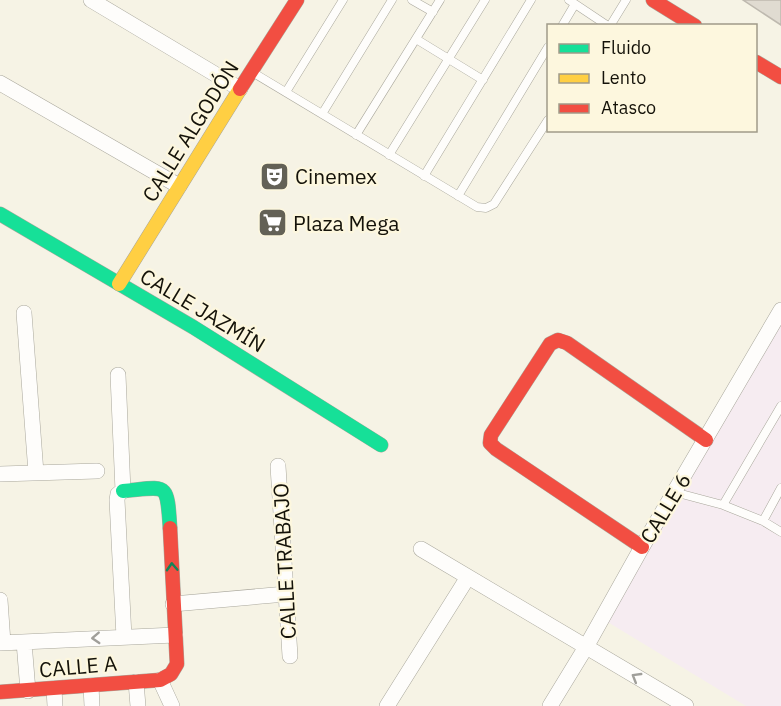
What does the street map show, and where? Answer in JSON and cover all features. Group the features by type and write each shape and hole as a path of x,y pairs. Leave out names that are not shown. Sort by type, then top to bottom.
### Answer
{"street":[{"path":"91,0 240,89"},
{"name":"CALLE ALGODÓN","path":"119,284 297,0"},
{"path":"653,0 692,24"},
{"path":"757,63 781,77"},
{"path":"0,83 179,186"},
{"name":"CALLE JAZMÍN","path":"0,214 193,327 381,445"},
{"name":"CALLE 6","path":"550,706 781,310"},
{"path":"24,313 36,473"},
{"path":"642,547 496,449 490,443 491,435 550,344 558,340 567,343 706,440"},
{"path":"118,375 123,491"},
{"name":"CALLE TRABAJO","path":"278,466 290,656"},
{"path":"0,474 97,471"},
{"path":"124,637 118,494 123,491 158,488 165,491 168,496 177,664 171,674 160,680 172,706"},
{"path":"422,549 686,706"},
{"path":"387,706 468,576"},
{"path":"173,603 286,594"},
{"path":"0,600 2,643 175,635"},
{"path":"24,642 28,691"},
{"name":"CALLE A","path":"5,697 28,691 160,680"},
{"path":"136,682 138,706"},
{"path":"91,686 92,706"},
{"path":"54,689 55,706"}],"lane":[{"path":"286,92 343,0"},
{"path":"322,114 392,0"},
{"path":"412,0 432,12"},
{"path":"357,135 440,0"},
{"path":"389,155 485,0"},
{"path":"424,176 531,0"},
{"path":"610,24 626,0"},
{"path":"563,24 572,2 606,24"},
{"path":"416,39 483,80"},
{"path":"458,196 547,50"},
{"path":"251,71 477,207 486,208 494,204 547,123"},
{"path":"723,505 781,406"},
{"path":"764,521 781,488"},
{"path":"674,492 723,505 764,521 781,532"}],"shaded area":[{"path":"781,319 781,706 746,706 606,621"}],"building":[{"path":"743,0 781,0 781,25"}],"traffic: fast":[{"path":"0,214 193,327 381,445"},
{"path":"123,491 149,488 162,490 168,502 170,528"}],"traffic: slow":[{"path":"119,284 240,89"}],"traffic: jam":[{"path":"240,89 297,0"},
{"path":"653,0 692,24"},
{"path":"757,63 781,77"},
{"path":"642,547 496,449 490,443 491,435 550,344 558,340 567,343 706,440"},
{"path":"0,692 160,680 171,674 177,664 170,528"}],"place":[{"name":"Cinemex","path":"274,176"},
{"name":"Plaza Mega","path":"272,223"}]}
